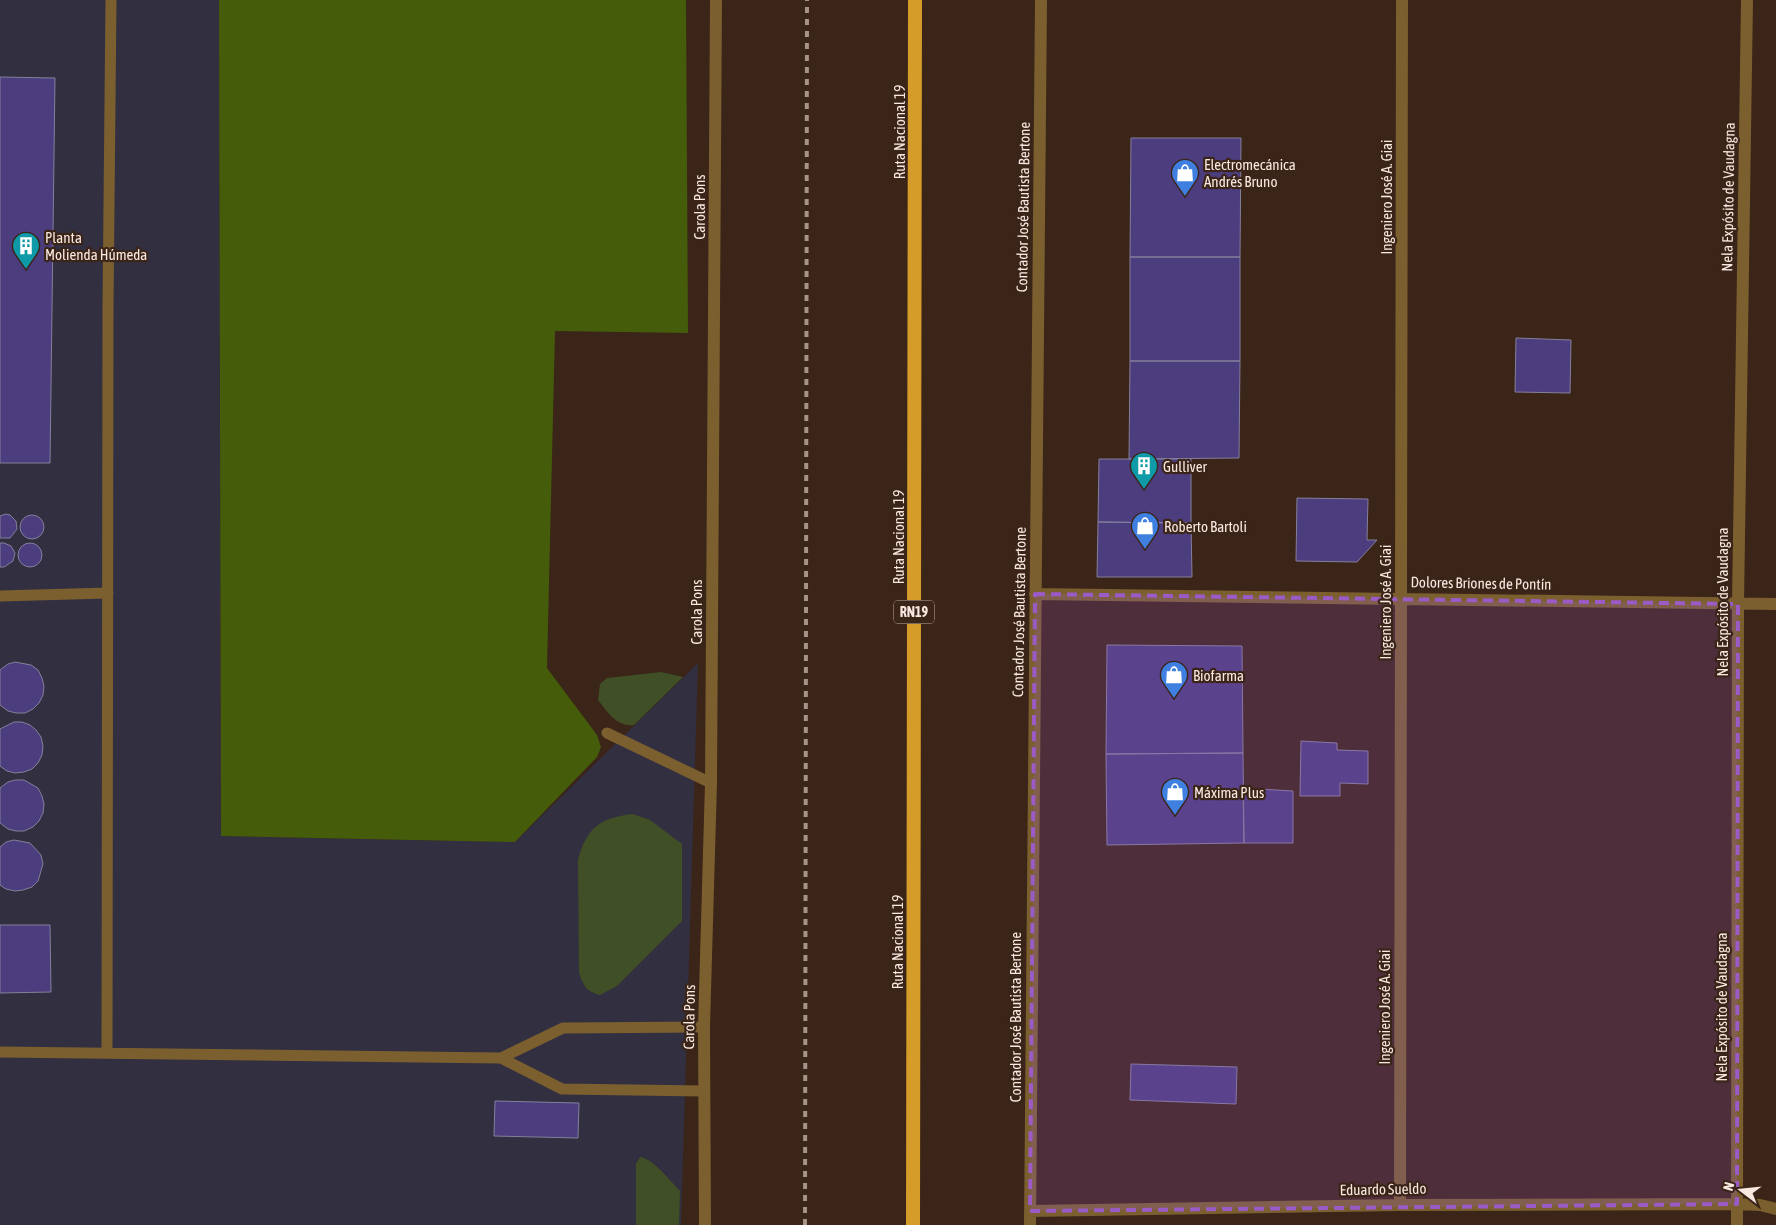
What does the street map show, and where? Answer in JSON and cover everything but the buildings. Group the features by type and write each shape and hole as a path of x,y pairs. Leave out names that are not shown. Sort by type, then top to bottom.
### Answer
{"highway":[{"name":"Ruta Nacional 19","path":"913,1225 915,0"}],"street":[{"name":"Carola Pons","path":"705,1225 704,1027 712,783 716,0"},
{"name":"Contador José Bautista Bertone","path":"1030,1225 1042,0"},
{"name":"Ingeniero José A. Giai","path":"1400,1205 1402,0"},
{"name":"Nela Expósito de Vaudagna","path":"1737,1225 1738,604 1747,0"},
{"name":"Dolores Briones de Pontín","path":"1035,594 1402,597 1776,604"},
{"name":"Eduardo Sueldo","path":"1030,1211 1400,1205 1737,1204 1776,1209"}],"lane":[{"path":"107,1053 111,0"},
{"path":"0,596 108,593"},
{"path":"607,733 712,783"},
{"path":"501,1058 562,1028 704,1027"},
{"path":"0,1052 501,1058 562,1089 704,1091"}],"highlighted area":[{"path":"1035,594 1738,604 1737,1204 1030,1211"}],"shaded area":[{"path":"0,0 219,0 221,836 515,842 698,663 681,1225 0,1225"}],"green space":[{"path":"219,0 686,0 688,333 555,331 547,668 597,735 601,747 597,757 515,842 221,836"},
{"path":"661,672 683,677 634,725 623,724 618,721 609,714 598,700 600,684 607,678"},
{"path":"633,814 650,820 682,844 682,921 617,986 600,995 586,987 579,973 578,860 586,839 596,826 612,818"},
{"path":"640,1157 656,1166 680,1191 679,1225 636,1225 636,1164"}],"railway":[{"path":"805,1225 807,0"}],"place":[{"name":"Electromecánica Andrés Bruno","path":"1185,197"},
{"name":"Planta Molienda Húmeda","path":"26,270"},
{"name":"Gulliver","path":"1144,490"},
{"name":"Roberto Bartoli","path":"1145,550"},
{"name":"Biofarma","path":"1174,699"},
{"name":"Máxima Plus","path":"1175,816"}]}
